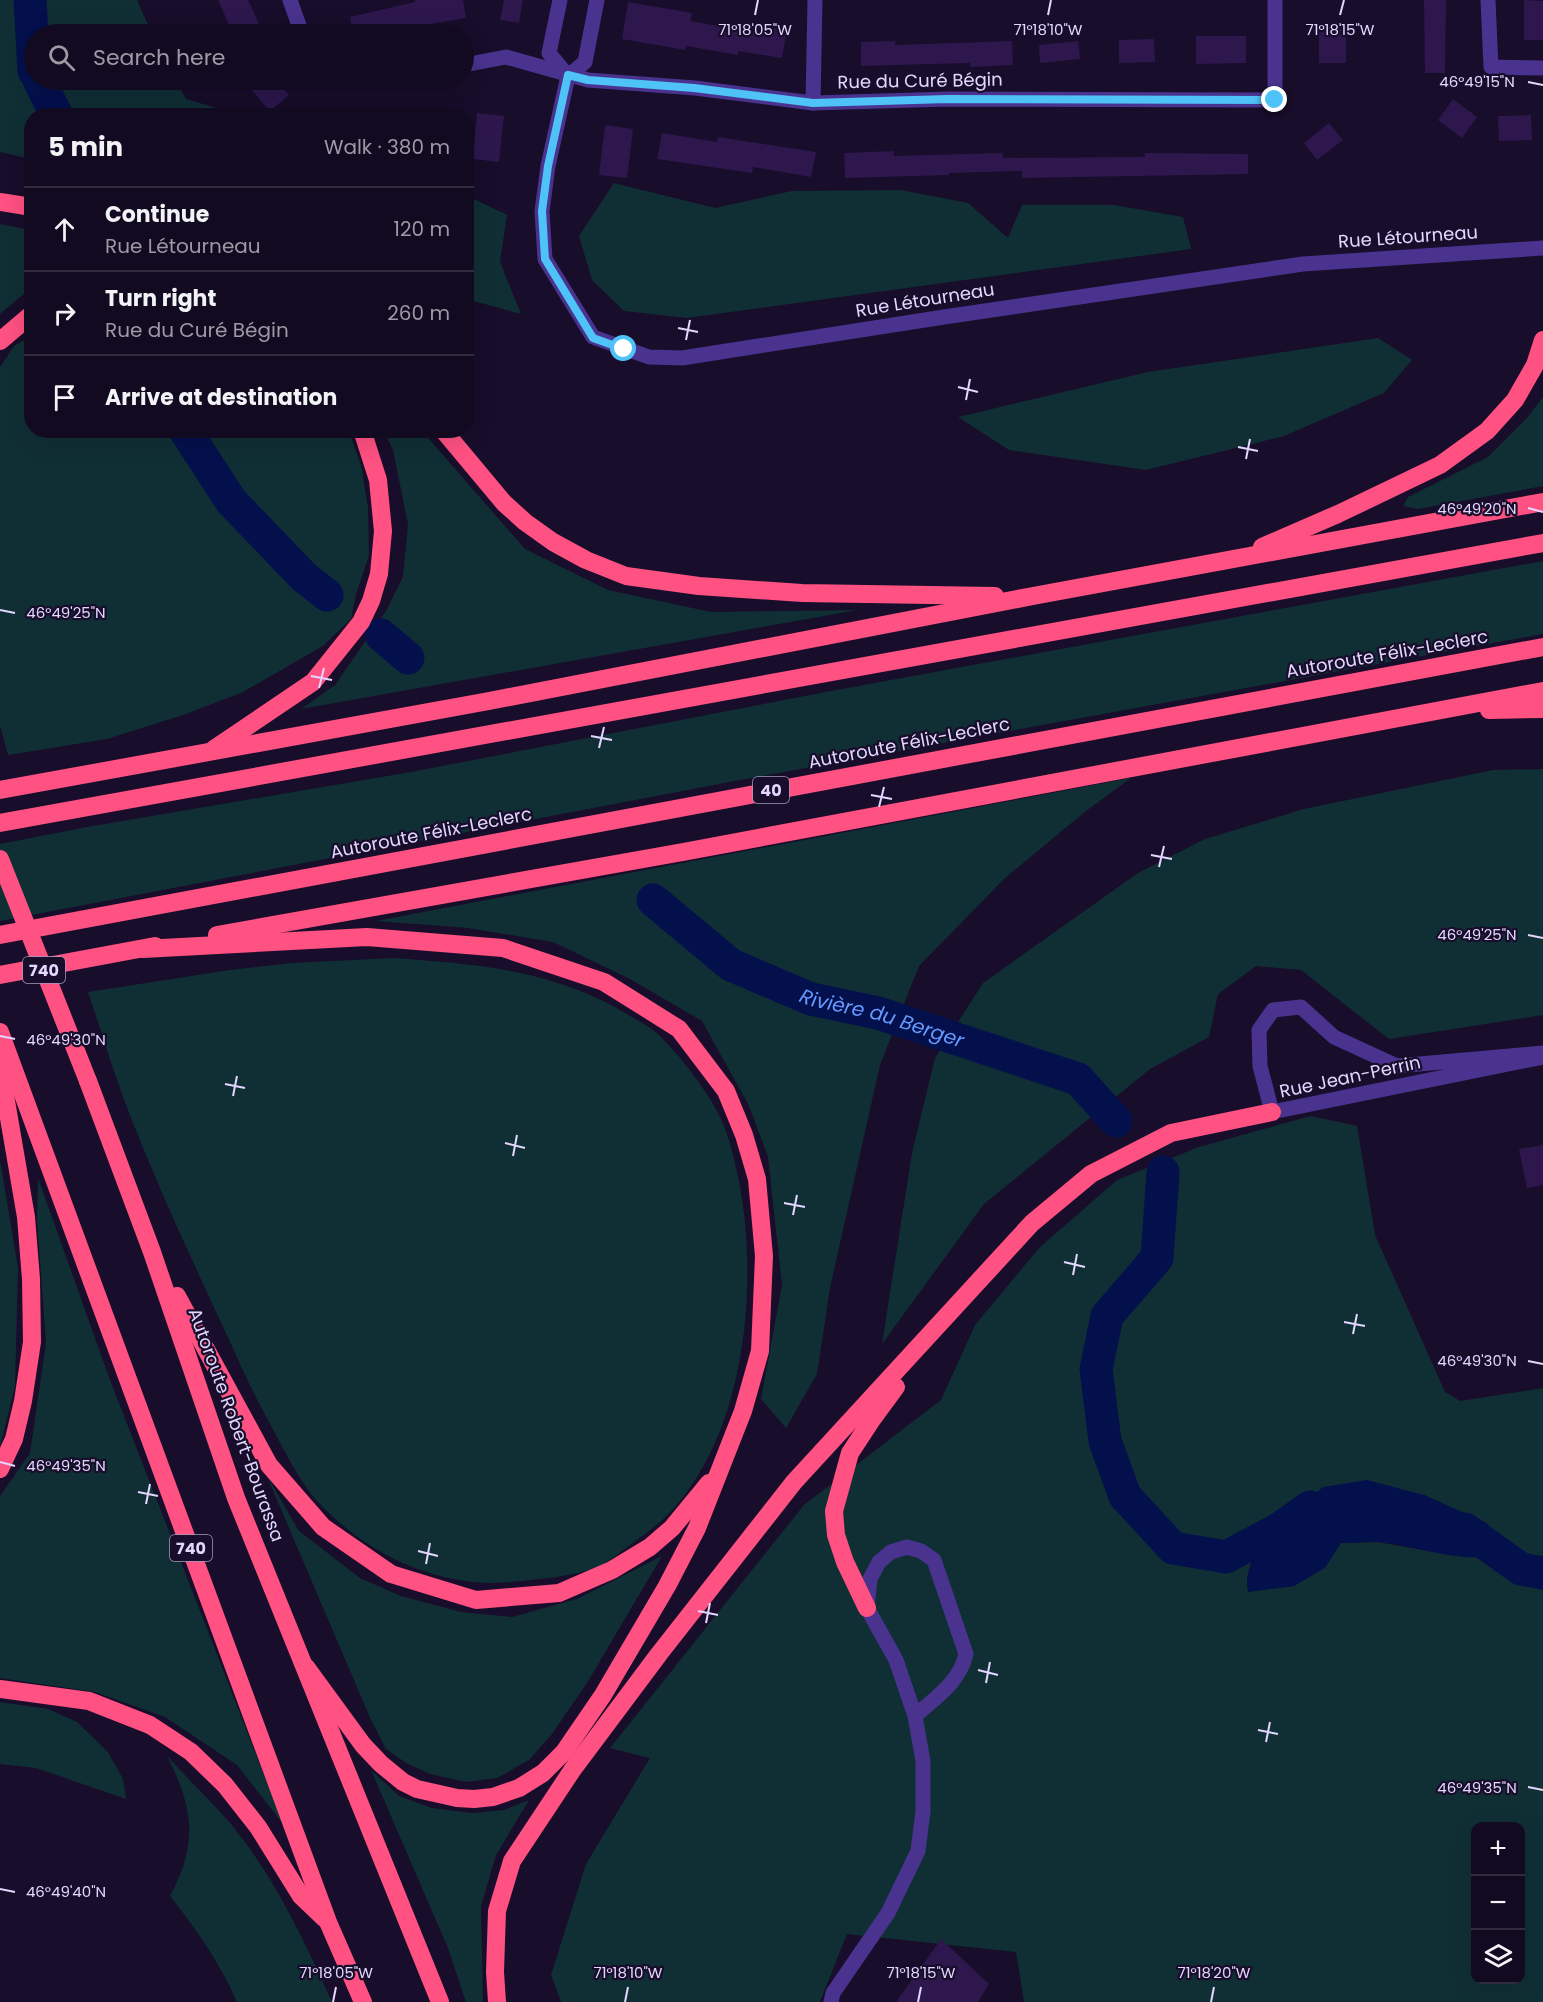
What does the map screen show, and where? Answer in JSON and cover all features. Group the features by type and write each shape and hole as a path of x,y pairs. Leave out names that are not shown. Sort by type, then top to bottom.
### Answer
{"highway":[{"path":"0,202 24,206"},
{"path":"0,341 24,321"},
{"path":"1230,561 1338,514 1440,465 1488,431 1515,400 1535,365 1543,340"},
{"path":"210,752 313,682 361,622 371,601 379,574 383,531 378,480 365,438"},
{"path":"450,438 504,503 525,522 553,542 586,560 626,576 699,586 802,592 1033,596"},
{"path":"0,790 489,701 1033,596 1543,502"},
{"path":"0,823 1543,543"},
{"name":"Autoroute Félix-Leclerc","path":"0,935 1543,647"},
{"path":"0,975 1543,691"},
{"path":"1437,711 1543,709"},
{"name":"Autoroute Robert-Bourassa","path":"0,859 152,1251 236,1498 440,2002"},
{"path":"143,949 367,937 503,948 604,982 679,1029 726,1091 744,1135 757,1179 764,1256 760,1351 744,1411 697,1528 667,1586 603,1695 564,1752 543,1773 519,1788 493,1797 474,1799 434,1795 403,1782 381,1764 363,1745 306,1667"},
{"name":"740","path":"0,1032 328,1922 363,2002"},
{"path":"0,1066 27,1217 32,1342 23,1401 14,1439 0,1469"},
{"path":"497,2002 495,1972 497,1911 512,1861 579,1760 794,1482 1032,1223 1091,1174 1172,1133 1272,1112"},
{"path":"152,1251 269,1465 323,1527 391,1574 476,1600 559,1593 612,1570 650,1547 672,1528 722,1467"},
{"path":"867,1608 845,1562 836,1535 834,1511 850,1453 871,1420 957,1305"},
{"path":"0,1689 88,1701 150,1725 191,1752 225,1785 258,1827 301,1896 328,1922"}],"street":[{"path":"290,0 298,24"},
{"path":"560,0 549,53 568,75 585,62 597,0"},
{"path":"813,103 815,0"},
{"name":"Rue du Curé Bégin","path":"474,63 506,57 588,80 694,88 813,103 948,99 1275,100 1275,0"},
{"path":"1488,0 1491,67 1543,68"},
{"name":"Rue Létourneau","path":"568,75 548,166 542,211 545,259 593,338 649,357 682,358 1303,264 1543,248"},
{"name":"Rue Jean-Perrin","path":"1301,1007 1334,1037 1397,1066 1543,1055 1272,1112 1260,1066 1259,1030 1273,1010 1301,1007"},
{"path":"831,2002 833,1994 888,1913 918,1851 923,1811 923,1761 915,1716 896,1660 867,1608 870,1579 879,1562 891,1551 907,1547 921,1551 934,1560 966,1654 963,1667 954,1681 915,1716"}],"green space":[{"path":"0,0 137,0 148,24 24,24 24,90 181,90 186,99 216,108 24,108 24,157 0,152"},
{"path":"614,183 715,208 792,191 901,190 968,203 1008,238 1022,205 1114,205 1183,217 1191,249 687,318 624,311 592,280 579,236"},
{"path":"474,199 507,215 500,262 521,314 474,301"},
{"path":"0,224 24,229 24,294 0,314"},
{"path":"1378,338 1412,360 1384,393 1284,436 1146,470 1009,450 958,417 1148,372"},
{"path":"24,340 24,438 351,438 361,465 368,507 369,556 356,594 351,619 323,646 243,692 186,714 107,739 8,755 0,726 0,367 14,346"},
{"path":"1543,397 1543,486 1418,509 1403,506 1408,497 1488,457 1527,418"},
{"path":"387,438 428,438 525,549 608,590 711,612 858,610 301,709 335,685 386,611 403,577 408,524 393,450"},
{"path":"1543,561 1543,634 740,780 0,921 0,844 411,772 831,691"},
{"path":"1543,769 1543,1015 1389,1039 1301,970 1256,966 1218,994 1209,1037 1150,1069 984,1204 882,1344 912,1153 935,1058 983,983 1138,873 1205,839 1304,809 1493,770"},
{"path":"1131,778 1086,811 1005,878 919,966 880,1065 830,1288 817,1374 786,1428 761,1399 782,1285 768,1157 749,1106 702,1021 630,979 553,942 468,928 376,921"},
{"path":"393,958 456,963 516,972 574,988 602,1001 650,1028 671,1047 705,1092 722,1121 728,1138 739,1181 745,1220 747,1262 742,1348 733,1390 720,1430 703,1468 680,1501 652,1528 598,1567 544,1579 511,1582 485,1583 433,1574 407,1565 361,1539 314,1498 292,1465 259,1404 179,1231 131,1118 88,992 292,963"},
{"path":"1311,1116 1357,1126 1375,1235 1445,1392 1460,1401 1543,1388 1543,2002 1024,2002 1016,1952 847,1934 820,2002 561,2002 551,1975 586,1864 650,1758 610,1748 804,1505 941,1400 975,1325 1039,1248 1117,1180 1199,1147","holes":["1323,1487 1424,1495 1486,1523 1510,1549 1464,1557 1377,1542 1341,1543 1294,1586 1248,1591 1247,1578 1255,1547"]},
{"path":"0,1160 18,1268 15,1386 0,1447"},
{"path":"38,1178 110,1380 283,1824 237,1765 165,1717 95,1692 0,1678 0,1496 30,1453 46,1343 37,1220"},
{"path":"266,1474 299,1531 360,1578 401,1596 461,1612 512,1617 577,1599 662,1556 587,1683 552,1734 529,1760 497,1778 466,1782 430,1774 406,1763 386,1749 371,1720"},
{"path":"0,1702 48,1709 77,1722 108,1752 123,1779 126,1799 36,1768 0,1764"},
{"path":"167,1756 230,1823 261,1865 299,1932 332,2002 237,2002 207,1947 170,1896 185,1860 189,1826 183,1793"},
{"path":"371,1770 399,1796 432,1808 472,1813 504,1810 529,1800 496,1855 481,1906 483,2002 466,2002 448,1948"}],"shaded area":[{"path":"1367,1480 1424,1495 1486,1523 1510,1549 1496,1555 1463,1557 1378,1542 1341,1543 1325,1568 1294,1586 1248,1592 1247,1578 1255,1548 1323,1487"}],"building":[{"path":"218,0 248,0 259,24 229,24"},
{"path":"415,0 463,0 466,18 430,24 351,24 350,17 415,2"},
{"path":"504,0 523,0 519,23 500,20"},
{"path":"1424,0 1446,0 1445,73 1425,73"},
{"path":"1524,0 1543,1 1543,40 1524,40"},
{"path":"628,2 692,13 690,21 758,33 759,24 787,29 782,58 738,51 738,55 686,46 685,50 622,39"},
{"path":"1319,27 1346,27 1346,63 1319,63"},
{"path":"1196,36 1246,36 1246,63 1196,64"},
{"path":"1154,39 1155,62 1119,63 1119,40"},
{"path":"895,41 895,45 1012,41 1013,65 970,67 970,63 861,66 861,42"},
{"path":"1078,41 1080,59 1040,63 1039,45"},
{"path":"252,90 285,90 289,95 274,108 267,108"},
{"path":"1453,99 1477,117 1462,138 1438,120"},
{"path":"477,113 504,116 499,162 474,159"},
{"path":"1531,115 1532,140 1499,141 1498,116"},
{"path":"1329,123 1343,140 1317,160 1304,143"},
{"path":"605,125 633,129 627,178 599,175"},
{"path":"662,133 717,142 718,137 816,152 811,177 753,167 752,173 657,159"},
{"path":"894,151 894,156 1002,153 1003,158 1145,157 1145,153 1248,154 1248,174 1022,178 1022,171 845,178 844,153"},
{"path":"1543,1145 1543,1185 1527,1188 1519,1149"},
{"path":"941,1939 989,1984 978,2002 896,2002"}],"waterway":[{"name":"Rivière du Berger","path":"30,0 31,24"},
{"name":"Rivière du Berger","path":"44,90 53,108"},
{"name":"Rivière du Berger","path":"190,438 231,501 304,577 327,595"},
{"name":"Rivière du Berger","path":"381,635 408,658"},
{"name":"Rivière du Berger","path":"653,900 731,965 811,999 878,1013 1078,1079 1116,1121"},
{"name":"Rivière du Berger","path":"1163,1172 1157,1258 1107,1316 1096,1369 1105,1441 1125,1496 1173,1548 1226,1557 1279,1529 1310,1507"},
{"name":"Rivière du Berger","path":"1465,1529 1521,1569 1543,1573"}],"route":[{"path":"624,349 593,338 545,259 542,211 548,166 568,75 588,80 694,88 813,103 948,99 1275,100"}]}
